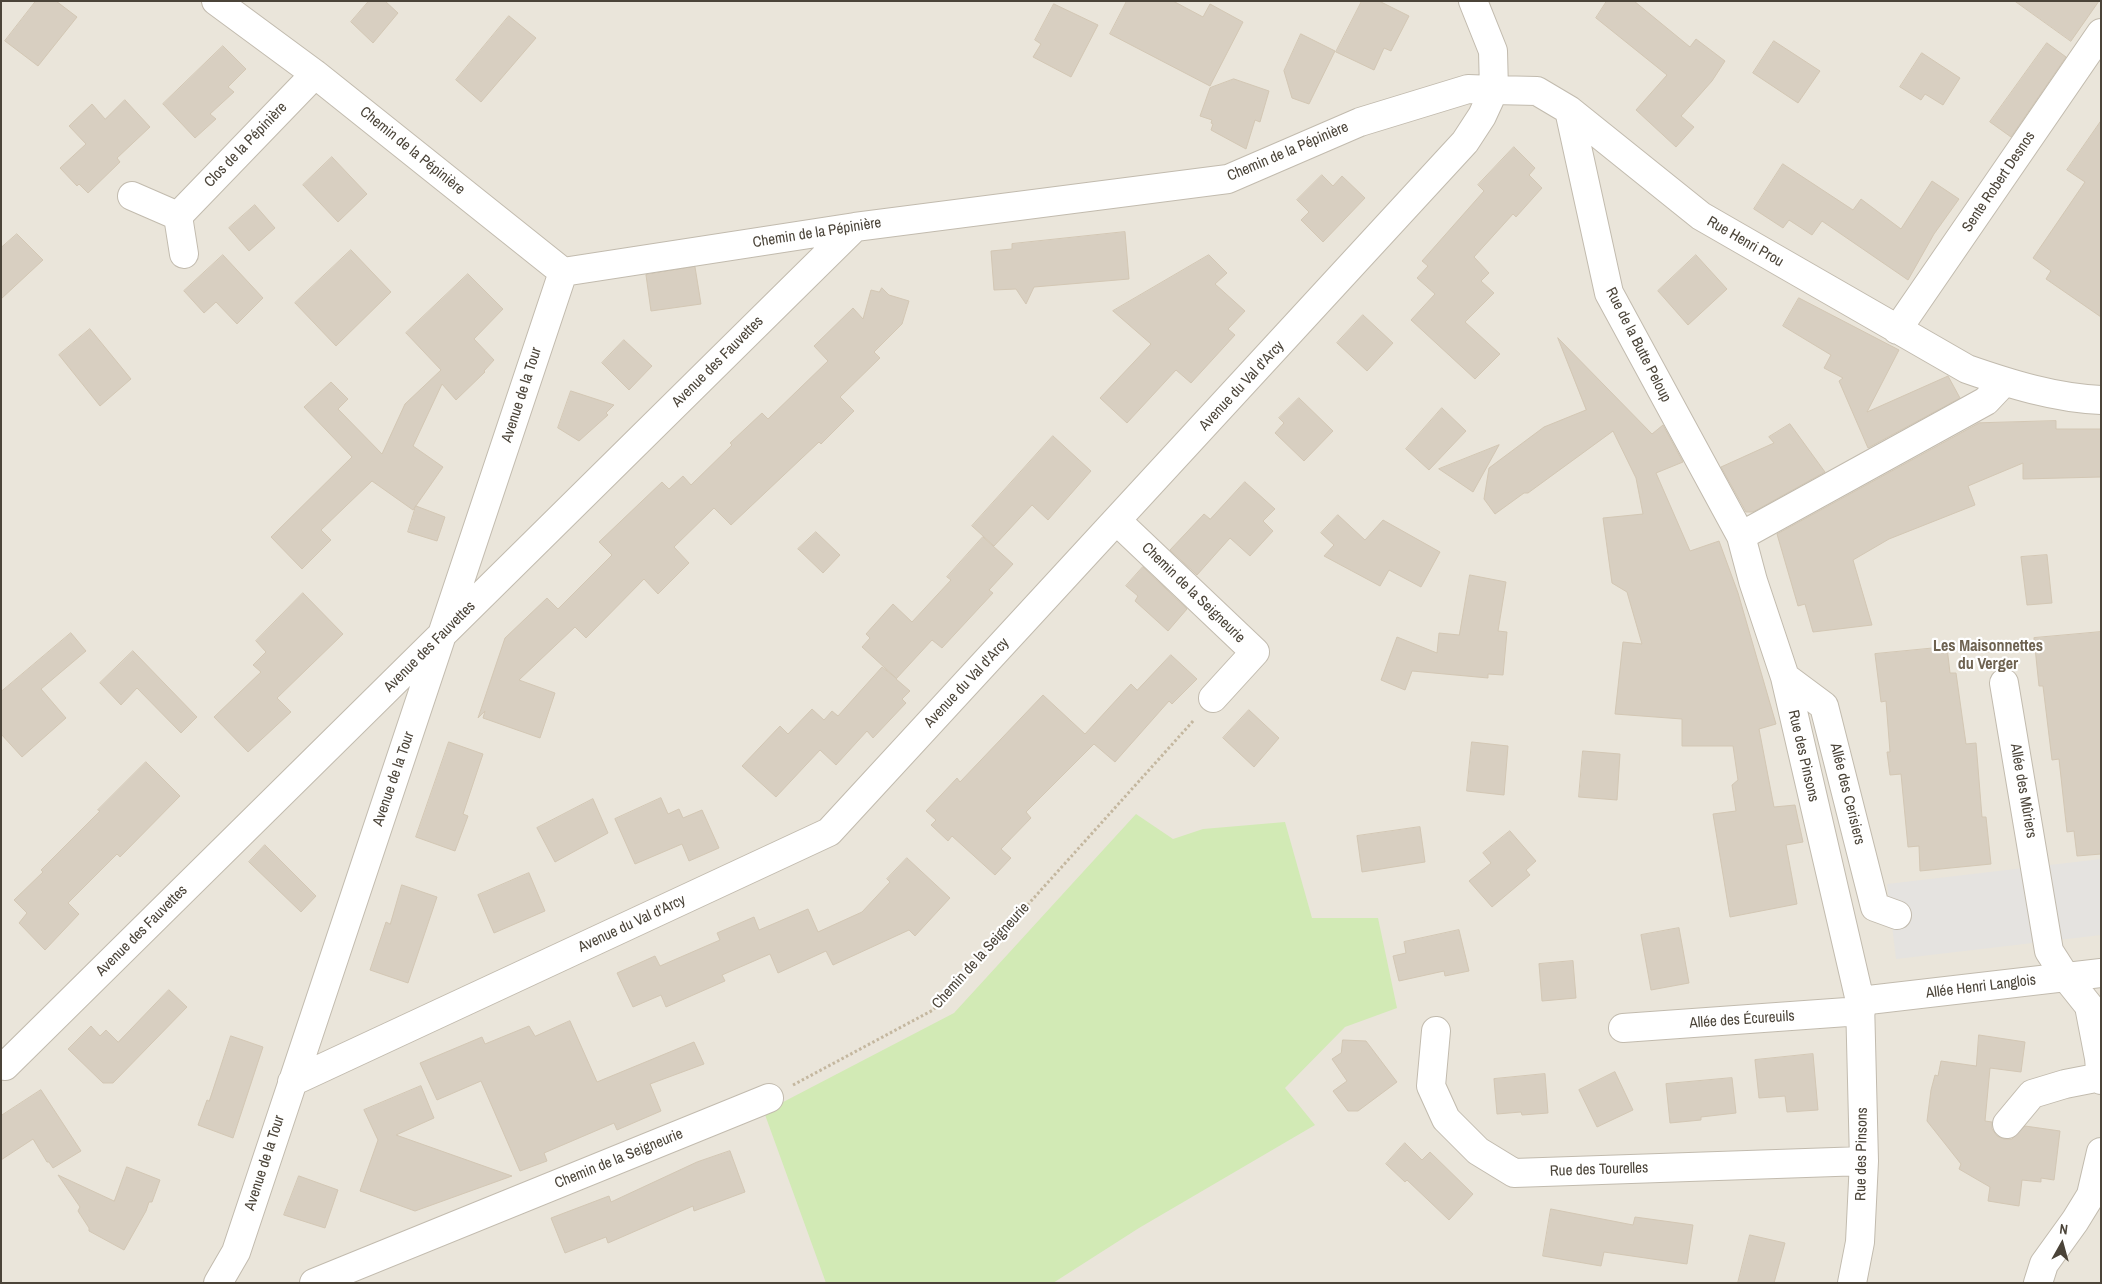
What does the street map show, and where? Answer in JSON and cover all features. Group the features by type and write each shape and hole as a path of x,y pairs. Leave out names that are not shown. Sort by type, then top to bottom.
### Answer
{"street":[{"name":"Chemin de la Pépinière","path":"216,1 315,74 563,272 855,227 1228,179 1360,122 1468,89 1494,90"},
{"path":"1473,1 1493,51 1494,90"},
{"name":"Sente Robert Desnos","path":"1898,330 2101,33"},
{"name":"Clos de la Pépinière","path":"178,216 315,74"},
{"name":"Rue Henri Prou","path":"1494,90 1537,91 1569,110 1701,216 1967,369 2004,382 2080,399 2101,400"},
{"name":"Avenue du Val d'Arcy","path":"292,1082 829,832 1465,142 1482,116 1494,90"},
{"name":"Rue de la Butte Peloup","path":"1569,110 1608,293 1741,536"},
{"path":"132,196 178,216 184,254"},
{"name":"Avenue des Fauvettes","path":"5,1066 855,227"},
{"name":"Avenue de la Tour","path":"218,1283 236,1252 563,272"},
{"path":"1741,536 1986,401 2004,382"},
{"name":"Chemin de la Seigneurie","path":"1117,521 1254,652 1213,698"},
{"name":"Rue des Pinsons","path":"1741,536 1753,581 1785,678 1861,1006 1864,1161 1860,1242 1852,1283"},
{"name":"Allée des Cerisiers","path":"1785,678 1824,706 1876,907 1896,915"},
{"name":"Allée des Mûriers","path":"2004,684 2050,951 2065,976 2089,1006 2100,1068"},
{"name":"Allée Henri Langlois","path":"1861,1006 2065,976 2101,973"},
{"name":"Allée des Écureuils","path":"1623,1028 1861,1006"},
{"name":"Rue des Tourelles","path":"1436,1031 1431,1086 1446,1119 1478,1151 1514,1173 1864,1161"},
{"path":"2007,1124 2032,1094 2065,1084 2100,1068"},
{"name":"Chemin de la Seigneurie","path":"314,1283 768,1098"},
{"path":"2038,1283 2044,1264 2093,1212 2090,1195 2101,1152"}],"path":[{"name":"Chemin de la Seigneurie","path":"768,1098 932,1010 1213,698"}],"shaded area":[{"path":"1,1 2101,1 2101,1283 1,1283"},
{"path":"2101,859 2101,935 1896,959 1887,884"}],"green space":[{"path":"1136,814 1173,839 1203,829 1285,822 1312,918 1378,918 1397,1008 1345,1027 1285,1088 1315,1125 1139,1228 1053,1283 826,1283 764,1112 954,1013"}],"building":[{"path":"36,1 56,1 77,17 38,66 5,41"},
{"path":"369,1 385,1 398,13 373,43 351,22"},
{"path":"1127,1 1173,1 1203,17 1210,4 1243,22 1210,86 1110,34"},
{"path":"1362,1 1379,1 1409,16 1391,51 1384,48 1374,70 1336,52"},
{"path":"1607,1 1634,1 1690,47 1696,39 1725,61 1712,81 1681,116 1694,127 1676,147 1636,110 1667,75 1596,18"},
{"path":"2015,1 2099,1 2071,41"},
{"path":"1054,4 1098,25 1071,77 1033,57 1041,44 1035,40"},
{"path":"509,16 536,38 481,102 456,80"},
{"path":"1301,34 1335,51 1309,104 1292,98 1284,71"},
{"path":"1774,41 1820,71 1798,103 1753,73"},
{"path":"2047,43 2066,57 2011,137 1990,122"},
{"path":"223,46 246,69 228,87 234,92 210,114 216,119 195,138 163,104"},
{"path":"1922,53 1960,78 1943,105 1925,94 1921,100 1900,87"},
{"path":"1234,79 1269,91 1260,122 1255,120 1246,149 1211,130 1212,120 1200,116 1210,88"},
{"path":"125,100 150,127 117,158 120,162 88,193 79,184 77,186 60,168 86,144 69,126 92,104 105,119"},
{"path":"2101,121 2101,317 2046,279 2051,271 2033,258 2085,182 2067,170"},
{"path":"1514,147 1535,168 1529,175 1542,188 1516,217 1513,214 1474,257 1489,273 1481,281 1494,293 1465,322 1500,354 1475,379 1411,320 1435,294 1417,278 1428,266 1422,261 1484,191 1478,185"},
{"path":"332,157 367,194 338,222 303,185"},
{"path":"1783,164 1853,210 1861,199 1901,229 1932,181 1959,199 1934,234 1908,280 1822,221 1812,235 1789,220 1783,228 1754,209"},
{"path":"1322,175 1333,186 1342,176 1365,198 1323,242 1301,220 1309,212 1297,200"},
{"path":"255,205 275,228 249,251 229,228"},
{"path":"1125,232 1129,279 1034,287 1026,304 1016,289 994,290 991,251 1012,249 1012,244"},
{"path":"17,234 43,260 1,299 1,248"},
{"path":"351,250 391,292 336,346 295,303"},
{"path":"223,255 263,298 237,324 216,302 204,313 184,291"},
{"path":"1209,255 1227,273 1215,284 1245,311 1228,329 1235,335 1191,383 1176,370 1127,423 1100,398 1151,344 1113,311"},
{"path":"1696,255 1727,289 1688,325 1658,291"},
{"path":"695,267 701,304 651,311 646,275"},
{"path":"468,274 503,309 474,339 494,360 485,372 456,400 442,384 413,446 443,467 413,510 372,481 321,530 331,540 302,569 271,537 352,457 304,407 331,382 348,399 338,409 382,454 405,404 441,370 406,333"},
{"path":"882,288 889,295 909,301 902,324 874,352 880,358 840,397 854,411 821,444 819,442 731,525 714,508 674,547 689,563 658,594 644,579 586,638 575,627 519,680 555,693 540,738 483,718 485,711 478,718 505,638 547,598 558,609 612,555 599,542 662,482 669,489 683,476 691,485 732,445 730,443 762,413 768,419 828,361 814,346 853,308 863,319 871,290 879,292"},
{"path":"1799,298 1899,350 1867,412 1948,376 1960,398 1868,448 1839,381 1843,378 1824,368 1831,355 1783,326"},
{"path":"1363,315 1393,343 1367,371 1337,343"},
{"path":"90,329 131,379 100,406 59,355"},
{"path":"1558,338 1652,434 1663,425 1683,462 1656,473 1690,551 1719,541 1738,593 1776,724 1759,729 1774,807 1795,805 1803,842 1786,845 1797,904 1730,917 1713,814 1736,811 1732,785 1738,780 1733,746 1682,746 1682,719 1615,714 1623,642 1642,644 1627,592 1612,583 1603,518 1643,514 1636,478 1613,431 1528,493 1524,493 1495,514 1484,499 1489,468 1544,427 1586,410"},
{"path":"624,340 652,366 629,390 602,363"},
{"path":"571,391 614,405 606,413 608,415 579,441 558,428"},
{"path":"1299,398 1333,431 1304,461 1275,433 1284,423 1279,418"},
{"path":"1442,408 1466,431 1429,470 1406,449"},
{"path":"2056,421 2056,429 2101,429 2101,477 2023,479 2023,463 1968,486 1975,505 1889,539 1853,560 1872,625 1813,632 1805,604 1798,606 1777,534 1979,423"},
{"path":"1790,424 1825,472 1753,512 1746,512 1721,467 1774,443 1769,437"},
{"path":"1053,436 1091,471 1048,520 1032,505 994,546 972,526"},
{"path":"1499,445 1473,492 1439,469"},
{"path":"1245,482 1275,509 1263,521 1273,531 1250,556 1230,538 1197,575 1170,550 1204,514 1210,519"},
{"path":"416,506 445,517 437,541 408,532"},
{"path":"1338,515 1365,540 1383,520 1440,552 1421,587 1389,570 1380,586 1324,556 1334,545 1321,533"},
{"path":"816,532 840,555 823,573 798,549"},
{"path":"983,537 1013,564 989,590 993,593 942,648 932,640 896,679 910,691 902,699 906,703 873,738 867,731 836,765 820,750 776,797 742,766 780,726 788,734 812,709 824,720 832,711 838,716 882,667 896,678 862,647 870,638 866,634 893,604 912,622 951,580 947,577"},
{"path":"2047,555 2052,603 2027,605 2021,557"},
{"path":"1143,567 1187,609 1168,631 1135,601 1138,596 1126,586"},
{"path":"1470,575 1506,582 1498,631 1507,632 1503,675 1488,674 1488,678 1412,671 1405,690 1381,680 1397,637 1437,653 1439,633 1459,635"},
{"path":"303,593 343,634 277,698 291,712 248,752 214,717 261,672 253,665 266,652 256,641"},
{"path":"2101,632 2101,854 2077,856 2074,831 2067,832 2059,759 2052,760 2043,686 2039,686 2034,638"},
{"path":"71,633 86,651 41,689 66,718 22,757 1,734 1,692"},
{"path":"1947,647 1950,673 1956,673 1966,744 1976,743 1982,817 1986,817 1991,864 1920,871 1919,846 1908,847 1901,774 1890,775 1887,752 1890,752 1886,701 1881,702 1875,654"},
{"path":"133,651 197,717 181,733 137,688 121,705 100,683"},
{"path":"1171,655 1197,679 1172,704 1169,701 1115,762 1094,744 1026,812 1031,818 1001,849 1011,858 995,875 952,836 948,841 931,825 936,820 926,811 957,778 960,782 1043,695 1085,734 1131,684 1137,690"},
{"path":"1249,710 1279,738 1254,767 1223,738"},
{"path":"449,742 483,754 463,814 468,816 455,851 416,837"},
{"path":"1472,742 1508,746 1504,795 1467,791"},
{"path":"1583,751 1620,754 1617,800 1579,797"},
{"path":"146,762 180,796 120,857 117,854 68,903 79,914 45,950 19,923 27,913 14,900 43,872 41,870"},
{"path":"661,798 668,814 679,809 683,818 702,810 719,848 689,861 682,844 635,864 615,819"},
{"path":"593,799 608,833 555,862 537,828"},
{"path":"1420,827 1425,862 1362,872 1357,836"},
{"path":"1510,831 1536,861 1526,870 1530,875 1492,907 1469,881 1491,863 1483,853"},
{"path":"265,845 316,896 301,912 249,862"},
{"path":"907,858 950,898 915,936 909,930 833,965 826,951 778,973 770,954 722,975 725,981 666,1007 661,995 633,1007 617,973 655,956 660,966 720,940 717,933 754,917 759,930 808,909 818,932 862,912 890,882 887,879"},
{"path":"529,873 545,911 494,933 478,895"},
{"path":"402,885 437,897 408,983 370,970 386,922 390,924"},
{"path":"1679,928 1689,983 1651,990 1641,935"},
{"path":"1459,930 1469,971 1445,976 1444,971 1399,981 1393,956 1406,953 1404,942"},
{"path":"1573,961 1576,998 1542,1001 1539,964"},
{"path":"169,990 187,1007 113,1083 103,1083 68,1049 91,1026 100,1036 106,1030 118,1042"},
{"path":"570,1021 597,1082 694,1042 704,1064 650,1084 661,1111 617,1130 614,1123 544,1153 547,1161 520,1171 481,1081 437,1100 420,1063 482,1037 485,1044 529,1026 535,1036"},
{"path":"1979,1035 2025,1042 2021,1072 1990,1068 1985,1121 1992,1122 1992,1129 1997,1136 2004,1139 2012,1139 2025,1126 2060,1131 2054,1180 2041,1178 2041,1182 2022,1180 2019,1206 1988,1201 1990,1187 1959,1169 1961,1164 1927,1121 1931,1090 1935,1075 1938,1076 1941,1061 1976,1066"},
{"path":"231,1036 263,1047 233,1138 198,1125 207,1100 209,1101"},
{"path":"1343,1040 1366,1041 1397,1082 1358,1111 1348,1111 1333,1091 1347,1081 1332,1059 1341,1053"},
{"path":"1813,1054 1818,1110 1787,1112 1785,1096 1759,1098 1755,1060"},
{"path":"1615,1072 1633,1110 1597,1127 1579,1090"},
{"path":"1545,1074 1548,1113 1522,1115 1521,1112 1497,1114 1494,1079"},
{"path":"1732,1078 1736,1113 1701,1117 1701,1120 1670,1123 1666,1084"},
{"path":"421,1086 434,1118 396,1135 512,1176 415,1211 360,1191 378,1140 364,1110"},
{"path":"41,1090 81,1151 53,1168 47,1162 33,1139 1,1160 1,1116"},
{"path":"1405,1143 1422,1160 1430,1152 1473,1194 1449,1220 1407,1180 1405,1182 1386,1164"},
{"path":"730,1151 745,1192 694,1211 693,1206 608,1243 606,1237 565,1253 551,1218 609,1196 611,1202 697,1162"},
{"path":"127,1167 160,1180 152,1202 149,1202 124,1250 89,1231 78,1211 80,1207 58,1175 114,1201"},
{"path":"299,1176 338,1190 325,1228 284,1215"},
{"path":"1551,1209 1633,1225 1635,1217 1693,1225 1687,1264 1604,1252 1601,1266 1543,1256"},
{"path":"1750,1235 1785,1243 1774,1283 1738,1283"}],"district":[{"name":"Les Maisonnettes du Verger","path":"1988,656"}]}
